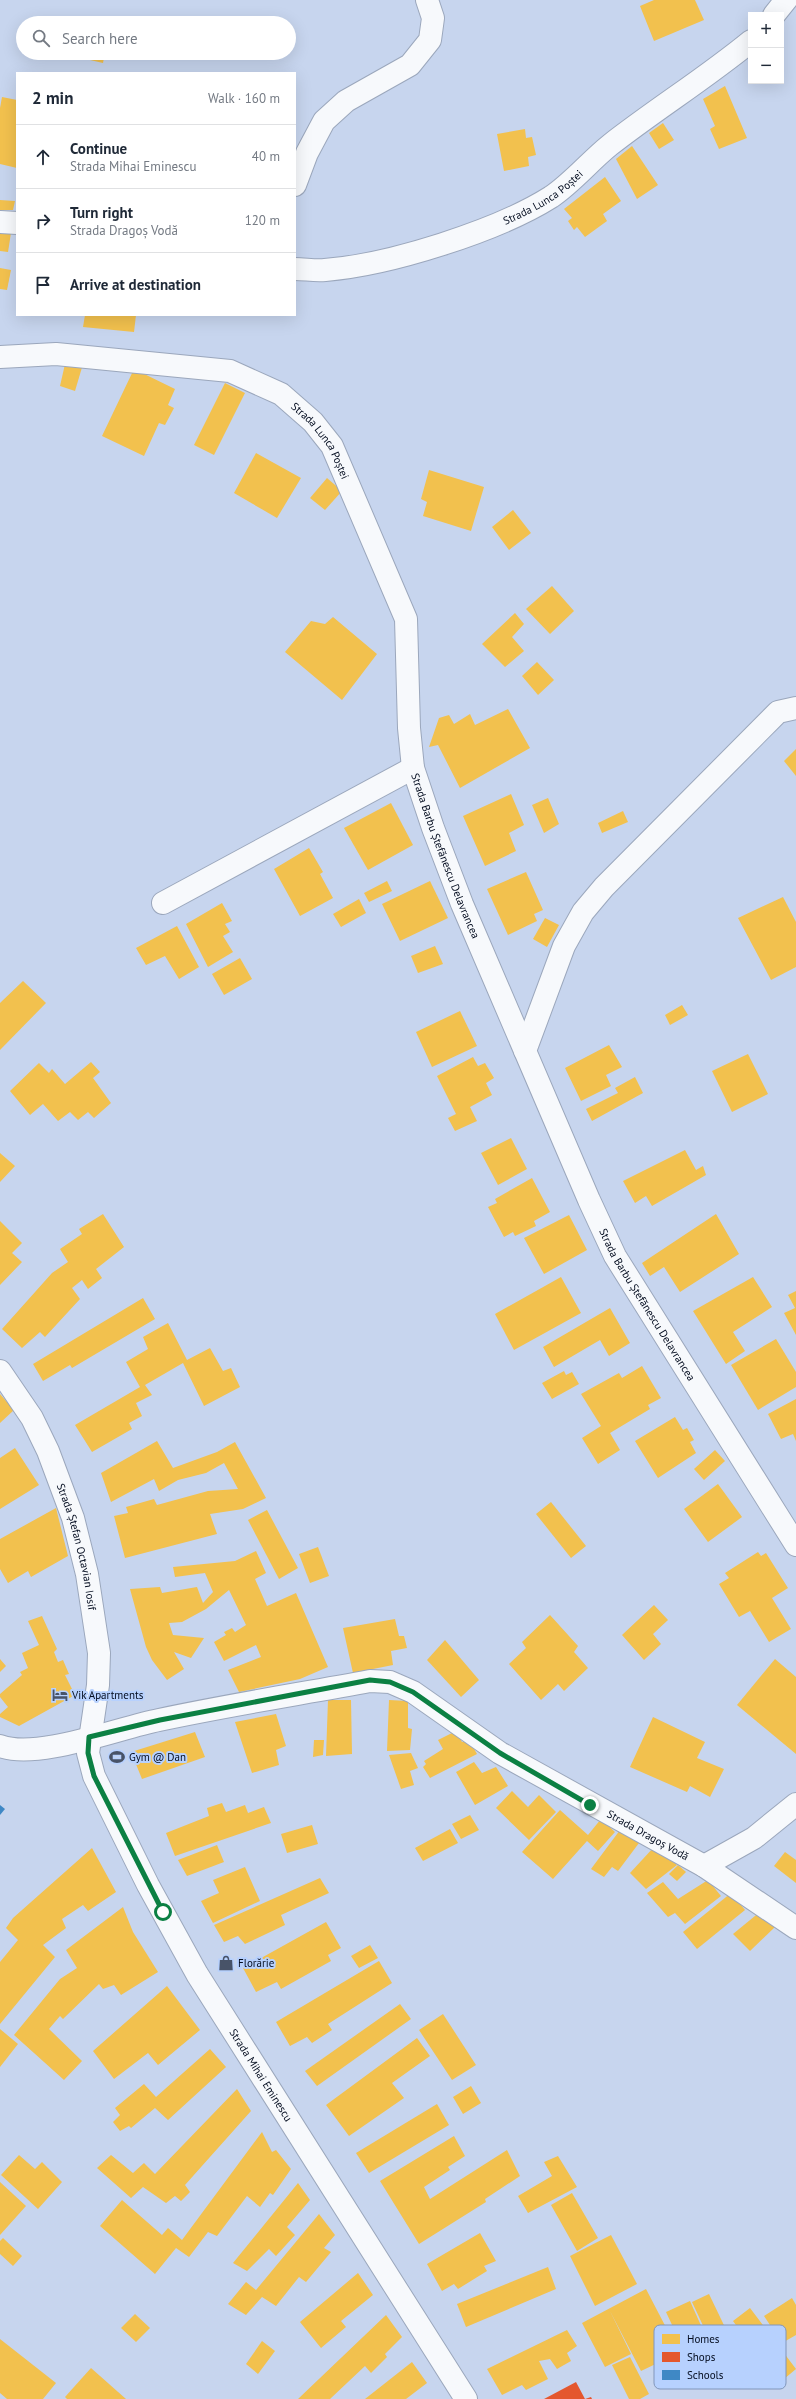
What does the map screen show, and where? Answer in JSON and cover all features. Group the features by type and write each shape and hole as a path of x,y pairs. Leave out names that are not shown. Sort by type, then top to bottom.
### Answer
{"street":[{"path":"296,182 307,153 324,121 346,101 410,65 430,40 433,18 427,0"},
{"path":"776,12 786,0"},
{"name":"Strada Lunca Poștei","path":"296,269 324,270 371,263 424,249 517,215 552,196 610,145 711,74 748,43"},
{"path":"0,222 16,223"},
{"name":"Strada Lunca Poștei","path":"0,357 56,354 230,371 282,394 312,422 332,446 406,619 409,728 413,768"},
{"path":"525,1051 564,946 583,912 604,887 778,712 796,708"},
{"name":"Strada Barbu Ștefănescu Delavrancea","path":"163,903 413,768 433,828 462,904 589,1200 615,1256 796,1545"},
{"name":"Strada Ștefan Octavian Iosif","path":"0,1371 32,1418 48,1451 73,1518 87,1574 99,1653 96,1705 89,1737"},
{"name":"Strada Dragoș Vodă","path":"0,1746 23,1751 55,1747 89,1737 160,1720 370,1680 390,1682 413,1692 532,1772 704,1866 796,1928"},
{"name":"Strada Mihai Eminescu","path":"89,1737 88,1753 94,1776 180,1944 466,2399"},
{"path":"704,1866 754,1838 796,1804"}],"building: Homes":[{"path":"654,0 695,0 704,20 654,41 640,6"},
{"path":"90,60 104,60 103,63"},
{"path":"725,86 747,138 719,149 710,129 715,126 703,99"},
{"path":"2,97 16,100 16,168 0,164 0,108"},
{"path":"663,123 674,140 659,149 649,133"},
{"path":"525,129 526,138 532,137 536,155 528,157 529,166 504,171 497,134"},
{"path":"632,146 658,185 637,199 616,159"},
{"path":"605,177 621,201 603,214 607,221 585,237 577,227 574,230 568,221 572,218 564,209"},
{"path":"0,200 15,201 13,210 0,210"},
{"path":"0,231 11,233 8,252 0,251"},
{"path":"0,268 11,270 7,290 0,289"},
{"path":"85,316 136,316 134,332 83,327"},
{"path":"65,364 83,364 75,391 60,386"},
{"path":"134,369 175,389 168,405 174,408 165,425 159,423 144,456 102,436"},
{"path":"225,383 245,393 214,455 194,445"},
{"path":"256,453 301,478 277,518 234,493"},
{"path":"429,470 484,487 471,531 423,516 427,502 421,499"},
{"path":"327,478 342,491 325,510 310,498"},
{"path":"513,510 531,533 509,550 492,527"},
{"path":"552,586 574,611 550,634 526,609"},
{"path":"515,613 524,624 512,637 524,651 505,667 482,644"},
{"path":"333,617 377,654 342,700 285,652 311,621 325,624"},
{"path":"537,662 554,680 538,695 522,676"},
{"path":"508,709 530,748 460,788 438,745 429,747 439,718 449,715 454,724 470,714 475,725"},
{"path":"796,749 796,776 784,761"},
{"path":"511,794 524,825 509,833 516,851 485,866 463,816"},
{"path":"548,798 559,824 544,833 532,805"},
{"path":"391,803 413,845 368,870 344,828"},
{"path":"623,811 628,822 602,833 598,823"},
{"path":"309,848 323,872 320,874 333,898 300,916 274,869"},
{"path":"526,872 543,910 534,914 537,921 508,935 487,889"},
{"path":"387,881 392,891 369,902 364,893"},
{"path":"430,881 448,918 400,941 382,904"},
{"path":"783,897 796,922 796,967 771,980 738,918"},
{"path":"359,899 366,913 341,927 333,914"},
{"path":"222,903 232,921 225,924 230,932 223,936 233,952 208,967 186,924"},
{"path":"545,918 559,925 547,947 533,939"},
{"path":"177,926 199,967 179,979 165,956 146,965 136,948"},
{"path":"435,946 443,964 418,973 411,956"},
{"path":"240,958 252,979 224,995 212,974"},
{"path":"23,981 46,1003 0,1050 0,1003"},
{"path":"682,1005 688,1015 670,1025 665,1015"},
{"path":"460,1011 477,1046 432,1067 416,1032"},
{"path":"609,1045 622,1067 606,1075 611,1086 581,1101 565,1068"},
{"path":"748,1054 768,1094 732,1112 712,1071"},
{"path":"473,1057 478,1066 485,1063 494,1078 486,1083 492,1095 470,1107 477,1121 455,1131 448,1118 456,1114 437,1076"},
{"path":"91,1062 100,1072 93,1078 111,1103 94,1118 88,1112 78,1120 70,1112 58,1121 43,1104 30,1115 10,1091 39,1063 49,1073 52,1069 65,1084"},
{"path":"635,1077 643,1093 592,1121 586,1109 618,1093 615,1088"},
{"path":"511,1138 527,1169 498,1185 481,1153"},
{"path":"685,1150 696,1170 703,1166 706,1175 652,1206 646,1196 635,1203 623,1181"},
{"path":"0,1153 15,1166 0,1182"},
{"path":"532,1178 550,1212 534,1221 536,1226 515,1236 513,1232 504,1237 488,1207 497,1203 495,1199"},
{"path":"103,1214 124,1247 96,1269 102,1278 88,1289 82,1280 72,1288 80,1299 45,1337 40,1332 22,1348 2,1329 52,1273 68,1262 60,1249 82,1234 79,1229"},
{"path":"716,1214 739,1254 680,1292 664,1267 650,1276 642,1263"},
{"path":"569,1215 587,1250 544,1274 524,1238"},
{"path":"0,1221 22,1243 12,1253 22,1262 0,1285"},
{"path":"561,1277 581,1313 514,1350 495,1314"},
{"path":"753,1277 772,1307 733,1332 745,1351 726,1364 693,1311"},
{"path":"796,1291 796,1335 784,1313 795,1308 788,1295"},
{"path":"143,1298 155,1319 72,1368 70,1365 43,1381 33,1364"},
{"path":"610,1308 630,1343 609,1356 600,1340 554,1367 543,1347"},
{"path":"168,1323 187,1360 210,1348 223,1371 231,1368 240,1387 204,1406 183,1363 145,1385 152,1395 136,1403 142,1416 129,1423 132,1429 92,1452 75,1425 140,1387 126,1362 148,1349 143,1337"},
{"path":"776,1339 796,1372 796,1387 758,1410 731,1365"},
{"path":"642,1366 661,1398 648,1405 650,1409 610,1433 620,1450 598,1464 582,1438 601,1426 581,1394 619,1373 622,1378"},
{"path":"564,1371 566,1375 572,1372 579,1384 552,1399 542,1383"},
{"path":"0,1394 14,1410 0,1423"},
{"path":"796,1399 796,1441 793,1434 781,1439 768,1414"},
{"path":"675,1417 683,1430 687,1428 694,1440 690,1442 696,1453 658,1478 635,1441"},
{"path":"157,1441 173,1468 217,1452 235,1442 266,1498 243,1509 210,1514 217,1534 125,1558 114,1516 128,1513 126,1507 154,1499 157,1505 208,1491 238,1489 224,1463 206,1473 178,1480 159,1491 154,1479 111,1502 101,1473"},
{"path":"15,1448 39,1485 0,1509 0,1458"},
{"path":"715,1450 725,1461 704,1480 694,1469"},
{"path":"718,1484 742,1517 708,1542 684,1509"},
{"path":"551,1502 586,1546 571,1558 536,1514"},
{"path":"56,1508 68,1556 31,1577 28,1571 8,1583 0,1569 0,1539"},
{"path":"267,1510 298,1568 279,1579 248,1520"},
{"path":"318,1547 329,1576 310,1583 299,1554"},
{"path":"256,1551 266,1573 255,1579 267,1606 296,1593 328,1667 300,1679 239,1692 228,1670 261,1657 256,1645 224,1661 214,1642 226,1635 224,1632 232,1628 235,1632 246,1625 229,1590 206,1609 182,1622 169,1623 173,1635 204,1638 191,1658 174,1652 184,1669 167,1680 152,1660 146,1647 130,1589 160,1587 162,1593 197,1587 203,1603 213,1592 205,1573 175,1577 173,1567 235,1561"},
{"path":"758,1552 761,1556 766,1553 788,1588 772,1598 791,1629 769,1642 750,1611 739,1617 719,1584 729,1578 725,1573"},
{"path":"654,1605 668,1620 653,1634 661,1644 644,1660 622,1635"},
{"path":"550,1615 578,1646 574,1652 588,1668 564,1691 558,1684 541,1700 509,1664 526,1648 522,1642"},
{"path":"42,1616 57,1649 54,1652 58,1662 63,1660 69,1674 65,1675 75,1695 19,1726 0,1717 0,1714 8,1707 0,1697 0,1694 22,1675 20,1672 28,1668 22,1653 39,1645 28,1621"},
{"path":"395,1619 399,1636 404,1636 407,1648 391,1651 393,1665 353,1673 343,1628"},
{"path":"445,1640 479,1680 461,1697 427,1660"},
{"path":"0,1659 6,1666 0,1672"},
{"path":"775,1659 796,1677 796,1754 737,1705"},
{"path":"328,1700 351,1700 352,1754 326,1756"},
{"path":"389,1700 408,1701 408,1728 412,1729 410,1750 387,1751"},
{"path":"276,1714 286,1746 276,1750 279,1765 252,1773 235,1722"},
{"path":"653,1717 705,1742 697,1758 724,1769 710,1797 690,1786 687,1792 630,1767"},
{"path":"456,1731 462,1742 469,1740 477,1754 430,1778 423,1767 426,1764 424,1761 443,1749 438,1740"},
{"path":"195,1732 205,1757 142,1779 131,1752"},
{"path":"314,1740 324,1740 323,1755 313,1757"},
{"path":"411,1753 418,1768 410,1771 414,1785 401,1789 389,1755"},
{"path":"474,1762 482,1773 496,1767 508,1786 475,1805 456,1772"},
{"path":"512,1791 528,1807 539,1795 556,1812 529,1840 496,1808"},
{"path":"222,1803 226,1812 245,1805 248,1813 264,1807 271,1823 175,1856 166,1833 209,1816 207,1808"},
{"path":"560,1810 588,1835 601,1819 615,1832 598,1851 587,1841 553,1879 522,1852"},
{"path":"470,1815 479,1830 461,1839 452,1824"},
{"path":"312,1825 318,1844 287,1853 281,1834"},
{"path":"450,1829 458,1843 423,1861 415,1848"},
{"path":"620,1830 642,1839 618,1871 612,1867 604,1877 591,1869"},
{"path":"217,1845 224,1862 187,1876 178,1860"},
{"path":"654,1847 677,1865 646,1889 630,1873"},
{"path":"92,1848 116,1892 88,1911 83,1905 62,1919 66,1928 43,1945 55,1957 0,2024 0,1962 18,1940 6,1928 13,1918"},
{"path":"785,1852 796,1860 796,1883 774,1866"},
{"path":"678,1865 686,1872 677,1881 669,1874"},
{"path":"245,1867 260,1901 213,1923 201,1901 219,1893 213,1880"},
{"path":"320,1878 329,1893 281,1915 285,1925 245,1944 238,1936 224,1942 214,1925"},
{"path":"708,1880 721,1896 685,1924 675,1913 668,1917 647,1893 663,1882 678,1899"},
{"path":"731,1893 745,1910 697,1949 683,1932"},
{"path":"123,1907 133,1932 158,1972 121,1995 114,1985 103,1989 99,1984 63,2019 60,2016 49,2029 82,2061 64,2080 14,2035 60,1979 77,1968 66,1950"},
{"path":"761,1911 775,1927 750,1951 733,1934"},
{"path":"326,1922 341,1948 328,1955 331,1961 281,1989 277,1982 256,1992 243,1968"},
{"path":"370,1945 378,1958 359,1968 351,1956"},
{"path":"379,1961 392,1983 328,2024 332,2030 312,2043 307,2037 290,2046 276,2022"},
{"path":"167,1986 200,2030 158,2065 148,2053 114,2079 93,2051"},
{"path":"400,2004 411,2019 317,2086 305,2071"},
{"path":"443,2014 476,2065 452,2080 419,2030"},
{"path":"0,2029 18,2044 0,2067"},
{"path":"417,2038 430,2056 392,2083 404,2098 349,2136 326,2105"},
{"path":"210,2049 226,2067 168,2120 155,2108 131,2128 129,2126 120,2131 113,2122 120,2115 115,2108 144,2084 156,2097"},
{"path":"471,2086 481,2103 463,2114 453,2097"},
{"path":"237,2089 251,2111 185,2185 190,2192 181,2201 175,2196 166,2203 143,2187 131,2198 97,2168 111,2155 133,2173 144,2163 155,2174"},
{"path":"437,2104 449,2125 369,2173 356,2153"},
{"path":"262,2132 272,2152 276,2150 291,2169 273,2195 270,2193 260,2207 247,2196 217,2236 208,2232 189,2257 176,2248 155,2274 100,2226 122,2200 162,2235 168,2228 182,2240"},
{"path":"454,2136 465,2156 448,2167 450,2170 424,2187 430,2199 507,2150 520,2176 485,2199 486,2202 419,2244 380,2181"},
{"path":"19,2155 35,2169 42,2162 62,2182 38,2209 1,2175"},
{"path":"558,2156 577,2187 528,2213 518,2196 552,2176 544,2162"},
{"path":"0,2182 26,2206 0,2235"},
{"path":"298,2183 310,2200 287,2227 295,2235 276,2256 269,2249 247,2271 233,2263"},
{"path":"572,2193 598,2238 577,2251 551,2205"},
{"path":"319,2214 335,2235 324,2248 331,2252 306,2282 299,2277 276,2306 262,2297 246,2315 228,2304 246,2282 256,2290"},
{"path":"480,2233 496,2261 484,2266 487,2271 458,2289 454,2284 442,2291 427,2264"},
{"path":"611,2235 637,2284 595,2306 570,2256"},
{"path":"3,2238 22,2256 13,2266 0,2254 0,2241"},
{"path":"548,2267 556,2289 466,2327 457,2304"},
{"path":"358,2273 373,2295 341,2321 346,2327 321,2348 300,2322"},
{"path":"646,2289 665,2325 654,2325 654,2365 641,2371 610,2311 631,2354 605,2367 582,2323"},
{"path":"709,2294 724,2325 703,2325 692,2302"},
{"path":"792,2298 796,2305 796,2335 786,2341 786,2325 770,2325 764,2316"},
{"path":"690,2301 701,2325 672,2325 666,2312"},
{"path":"750,2308 763,2325 736,2325 733,2321"},
{"path":"135,2314 150,2328 136,2342 121,2328"},
{"path":"386,2315 402,2337 385,2354 387,2357 371,2373 365,2366 330,2399 298,2399"},
{"path":"567,2330 577,2346 567,2353 571,2361 557,2369 550,2359 539,2361 548,2379 526,2390 522,2385 502,2395 487,2369"},
{"path":"0,2339 56,2383 43,2399 7,2399 0,2393"},
{"path":"262,2341 275,2351 258,2374 246,2364"},
{"path":"786,2356 796,2369 786,2377"},
{"path":"630,2357 649,2394 640,2399 629,2399 612,2365"},
{"path":"412,2362 427,2383 406,2399 365,2399"},
{"path":"91,2368 126,2399 67,2399 65,2397"}],"building: Shops":[{"path":"576,2382 585,2399 544,2399"}],"building: Schools":[{"path":"0,1805 5,1809 0,1815"}],"place":[{"name":"Vik Apartments","path":"60,1695"},
{"name":"Gym @ Dan","path":"117,1757"},
{"name":"Florărie","path":"226,1963"}],"route":[{"path":"163,1912 99,1788 90,1765 88,1753 89,1737 129,1726 370,1680 390,1682 413,1692 500,1753 590,1805"}]}
